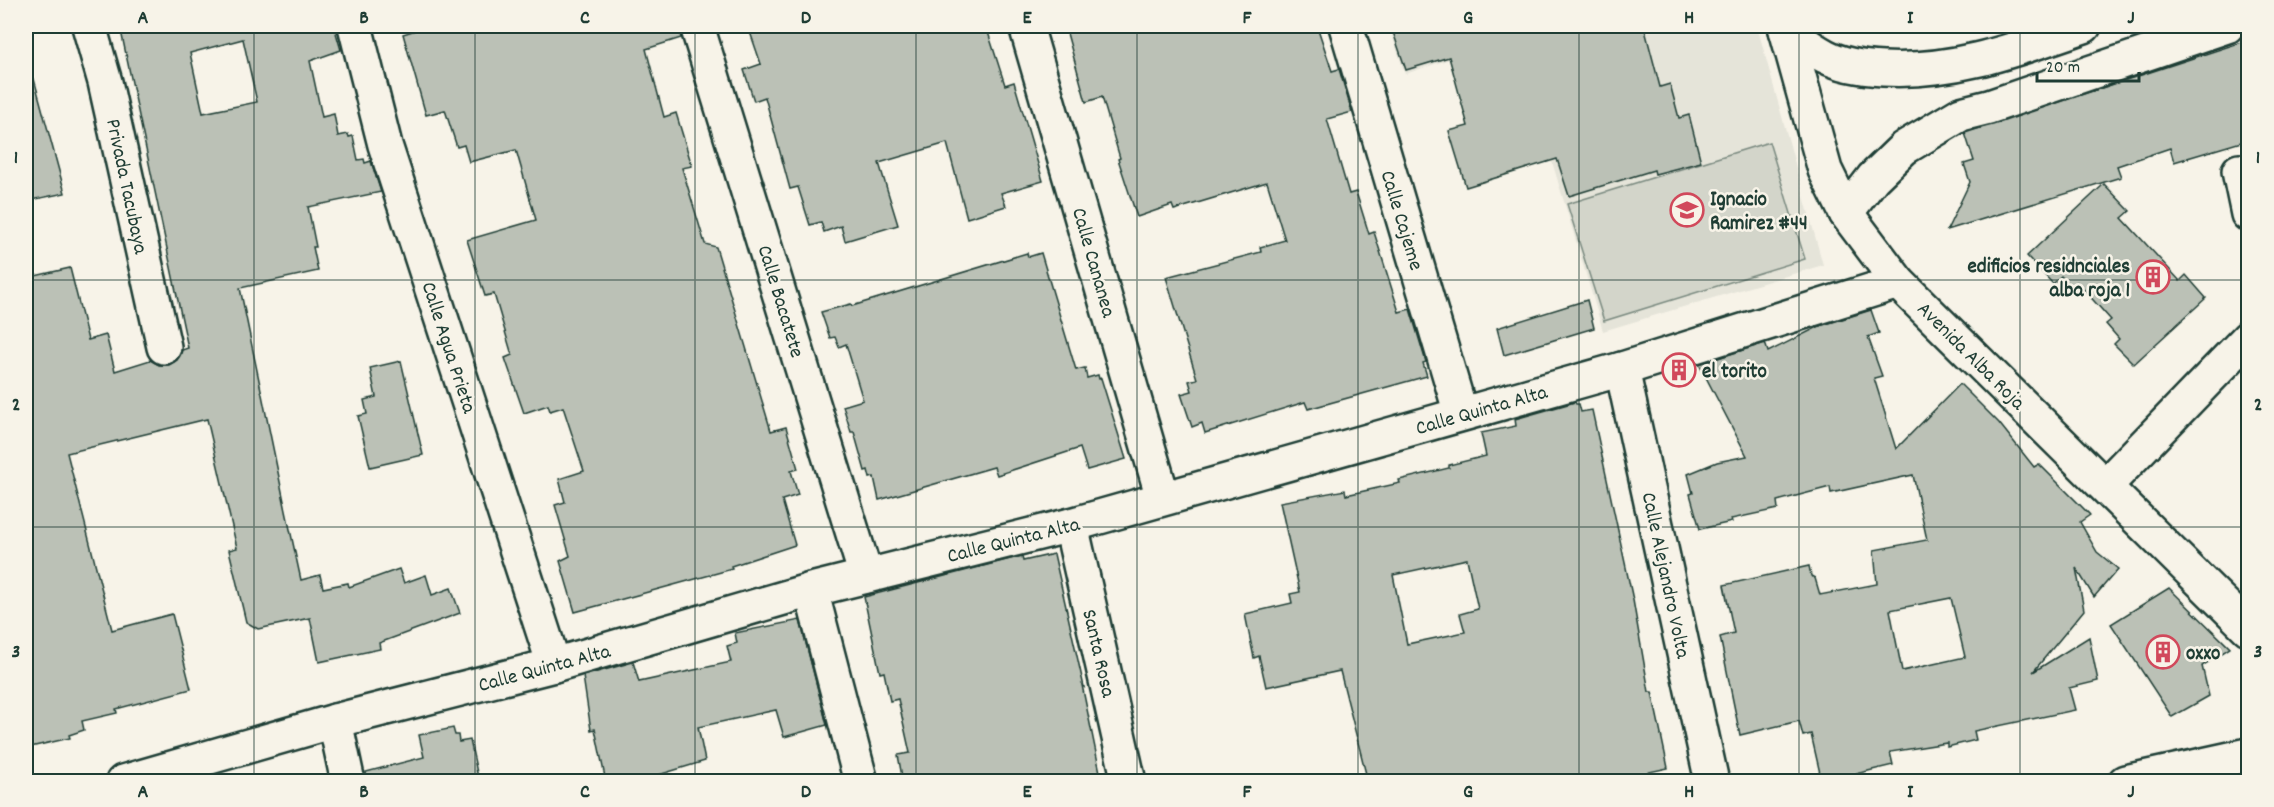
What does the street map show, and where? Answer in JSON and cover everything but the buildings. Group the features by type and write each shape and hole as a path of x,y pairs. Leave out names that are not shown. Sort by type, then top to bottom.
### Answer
{"street":[{"name":"Privada Tacubaya","path":"89,26 105,82 164,347"},
{"name":"Calle Agua Prieta","path":"355,26 385,145 554,665"},
{"name":"Calle Bacatete","path":"697,26 866,576"},
{"name":"Calle Cananea","path":"1026,26 1162,498"},
{"name":"Calle Cajeme","path":"1346,26 1461,414"},
{"path":"1785,28 1826,57 1862,68 1900,70 1949,66 1992,57 2084,26"},
{"path":"1846,213 1873,178 1904,148 1961,114 2228,26"},
{"name":"Avenida Alba Roja","path":"1785,28 1825,170 1846,213 1898,282 2248,628"},
{"path":"2239,171 2248,214"},
{"name":"Calle Quinta Alta","path":"123,782 335,721 554,665 811,590 1071,525 1303,460 1622,369 1898,282"},
{"path":"2105,486 2248,339"},
{"name":"Calle Alejandro Volta","path":"1622,369 1712,782"},
{"name":"Santa Rosa","path":"1071,525 1129,782"},
{"path":"811,590 861,782"},
{"path":"335,721 348,782"},
{"path":"2125,782 2248,754"}],"shaded area":[{"name":"Ignacio Ramirez #44","path":"1389,26 1757,26 1823,265 1603,331 1550,155 1522,35 1405,74"},
{"path":"1769,142 1805,259 1604,321 1567,204"}],"place":[{"name":"Ignacio Ramirez #44","path":"1687,210"},
{"name":"edificios residnciales alba roja 1","path":"2153,277"},
{"name":"el torito","path":"1679,370"},
{"name":"oxxo","path":"2163,652"}]}
